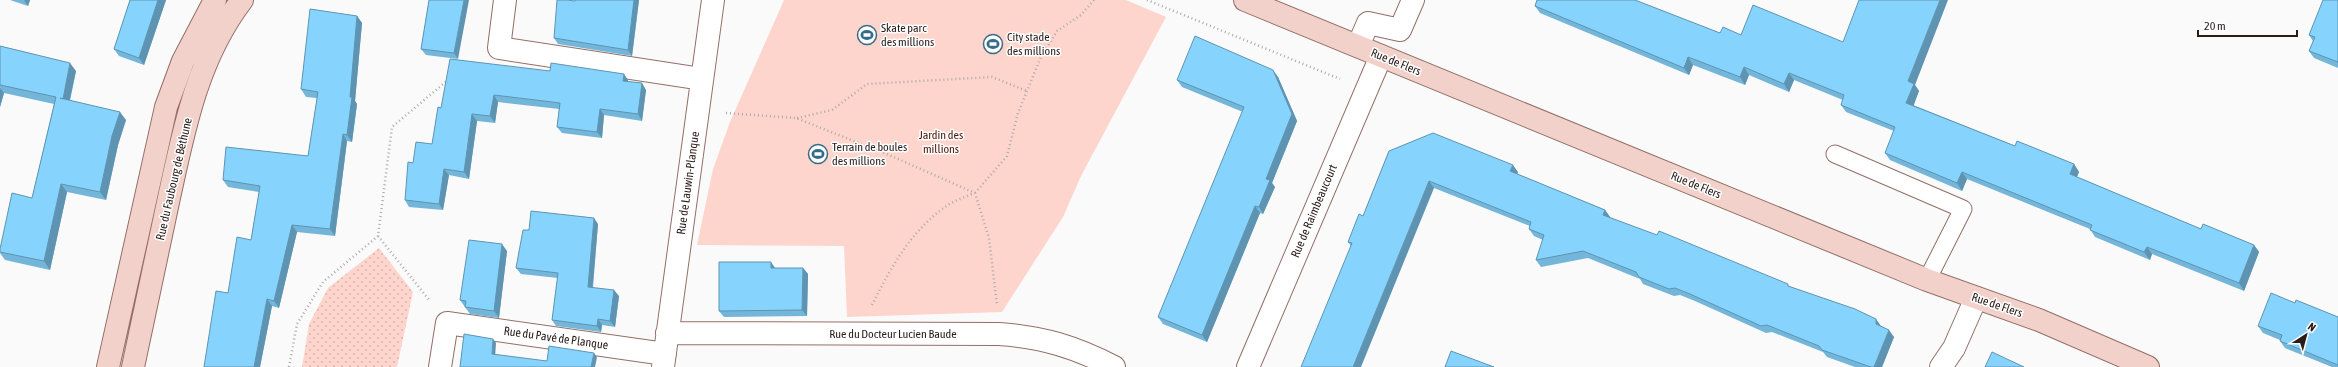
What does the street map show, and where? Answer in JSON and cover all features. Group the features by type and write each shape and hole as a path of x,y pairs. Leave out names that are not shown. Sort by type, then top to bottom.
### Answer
{"main road":[{"name":"Rue du Faubourg de Béthune","path":"108,367 166,107 183,60 214,0"},
{"name":"Rue du Faubourg de Béthune","path":"133,367 189,113 216,37 242,0"},
{"name":"Rue de Flers","path":"1251,1 1380,56 1927,280 2039,320 2148,367"}],"street":[{"path":"505,0 499,48 702,79"},
{"name":"Rue de Lauwin-Planque","path":"665,351 713,0"},
{"path":"1358,46 1368,23 1400,30 1413,0"},
{"name":"Rue de Raimbeaucourt","path":"1248,367 1380,56"},
{"path":"1941,367 1954,348 1976,298"},
{"path":"440,367 447,323"},
{"name":"Rue du Pavé de Planque","path":"447,323 665,351"},
{"name":"Rue du Docteur Lucien Baude","path":"665,351 858,334 999,334 1030,336 1061,343 1114,367"}],"lane":[{"path":"1835,154 1963,209 1927,280"}],"path":[{"path":"858,334 890,269 921,227 949,204 975,193 1006,156 1018,113 1040,58 1057,31 1081,16 1094,0"},
{"path":"1147,0 1366,90"},
{"path":"289,367 297,324 322,282 378,236 392,127 453,76"},
{"path":"796,118 832,110 867,84 992,77 1027,91"},
{"path":"698,109 796,118 889,155 975,193 989,238 999,334"},
{"path":"378,236 447,323"}],"green space":[{"name":"Jardin des millions","path":"784,0 1126,0 1166,17 1081,176 1063,217 1002,312 847,317 844,246 697,245 713,169 730,122"},
{"path":"379,248 413,292 397,367 302,367 309,324 328,288"}],"building":[{"path":"130,0 158,0 139,58 114,49"},
{"path":"429,0 464,0 454,53 421,49"},
{"path":"557,0 634,0 628,50 554,38"},
{"path":"1537,0 1635,0 1720,33 1723,27 1741,35 1753,5 1843,42 1859,0 1940,0 1908,81 1914,84 1906,103 2015,146 2017,141 2074,164 2070,174 2201,229 2203,224 2254,245 2239,283 2147,247 2144,252 2090,230 2092,225 1962,172 1957,183 1885,153 1895,127 1841,105 1844,95 1789,73 1784,84 1744,67 1740,77 1688,57 1684,68 1535,6"},
{"path":"2323,0 2338,0 2338,62 2309,51 2315,37 2309,35"},
{"path":"310,9 357,16 350,97 352,97 347,135 343,134 330,229 292,225 274,301 267,299 254,367 204,367 216,291 228,293 237,237 251,240 260,186 223,180 226,147 308,156 318,92 301,89"},
{"path":"1195,36 1273,70 1292,114 1266,179 1270,180 1259,207 1255,206 1202,335 1158,317 1244,107 1177,80"},
{"path":"0,46 70,63 63,99 120,112 112,136 100,192 61,184 44,261 0,252 0,249 12,193 32,198 56,97 0,85"},
{"path":"450,59 550,71 551,63 624,74 623,81 642,83 638,114 600,109 597,132 557,127 560,103 494,95 490,116 472,114 464,172 444,169 439,204 405,200 408,162 413,163 416,142 432,144 438,107 441,108"},
{"path":"1433,133 1513,165 1510,171 1605,210 1603,215 1657,235 1659,231 1788,284 1788,286 1855,309 1876,319 1876,324 1889,330 1874,367 1822,350 1819,346 1767,325 1761,326 1690,294 1675,288 1669,289 1639,277 1636,272 1583,251 1536,260 1544,235 1529,229 1531,222 1429,181 1353,367 1301,367 1352,243 1348,242 1359,214 1363,216 1389,151"},
{"path":"531,211 594,218 588,287 614,290 610,321 598,319 597,326 552,320 558,273 516,268 523,230 529,230"},
{"path":"469,240 502,244 494,311 465,307 466,301 460,300"},
{"path":"719,262 771,262 771,268 803,268 802,310 719,311"},
{"path":"2271,293 2295,303 2296,300 2338,317 2338,365 2280,341 2282,335 2258,326"},
{"path":"464,334 493,339 492,354 547,361 549,346 594,353 591,367 460,367"},
{"path":"1451,351 1494,367 1445,367"},
{"path":"1992,352 2024,367 1985,367"}],"place":[{"name":"Skate parc des millions","path":"867,35"},
{"name":"City stade des millions","path":"993,44"},
{"name":"Terrain de boules des millions","path":"818,154"}]}
